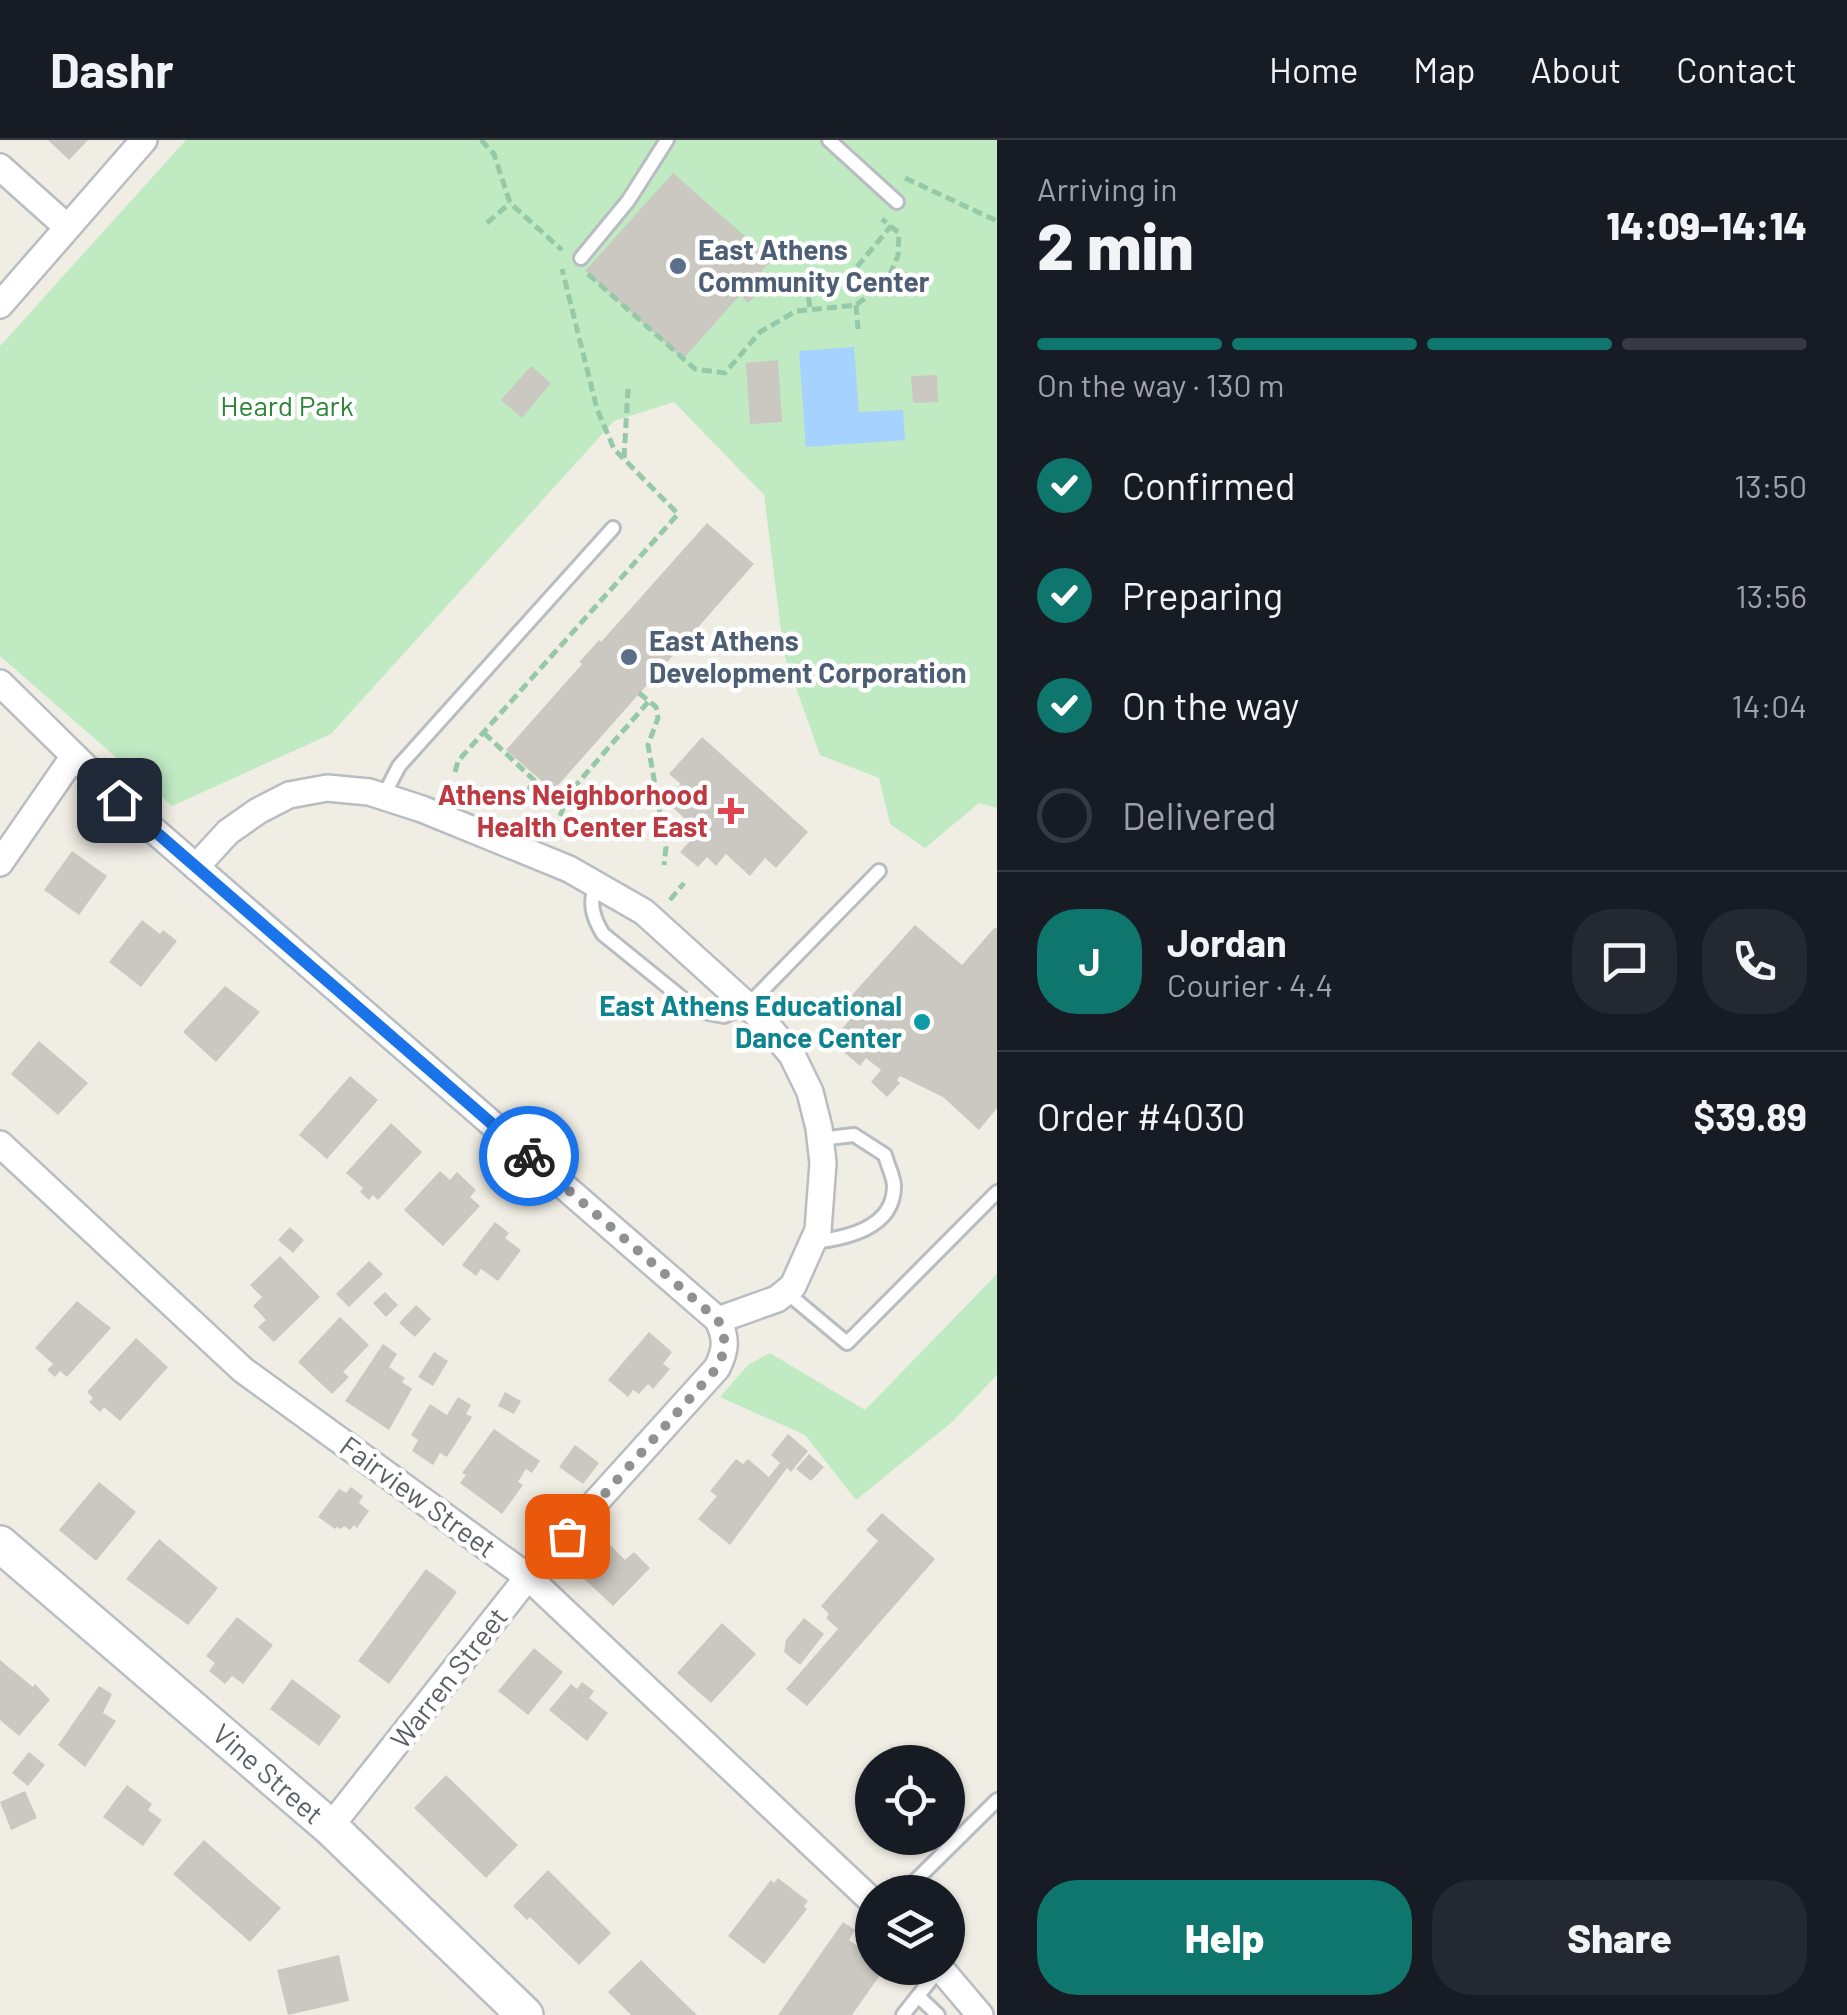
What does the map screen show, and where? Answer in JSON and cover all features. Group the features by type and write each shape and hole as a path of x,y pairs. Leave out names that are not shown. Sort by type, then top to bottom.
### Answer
{"street":[{"path":"0,305 144,140"},
{"path":"0,167 66,227"},
{"path":"0,683 119,800 718,1320 777,1299 793,1286 814,1242 822,1199 820,1139 810,1092 792,1055 747,1006 644,912 596,882 422,809 369,792 326,788 289,795 228,832 196,866"},
{"path":"0,862 74,756"},
{"name":"Fairview Street","path":"0,1144 243,1370 528,1577 855,1885"},
{"name":"Warren Street","path":"330,1827 528,1577 717,1368 726,1351 725,1335 718,1320"},
{"name":"Vine Street","path":"0,1544 330,1827 525,2015"},
{"path":"954,1985 980,2015"}],"lane":[{"path":"578,262 628,201 668,140"},
{"path":"829,140 898,202"},
{"path":"384,797 400,766 614,528"},
{"path":"596,882 590,899 603,934 698,1011 724,1016 747,1006 879,871"},
{"path":"814,1242 866,1230 888,1205 894,1186 884,1154 854,1135 820,1139"},
{"path":"786,1292 847,1343 997,1192"},
{"path":"921,1875 997,1800"},
{"path":"903,2015 927,1985"},
{"path":"918,1996 938,2015"}],"path":[{"path":"485,142 494,154 510,203 695,368 725,373 760,332 796,311 856,304 888,280 899,234 882,218 913,184"},
{"path":"899,173 913,184 997,221"},
{"path":"487,223 510,203"},
{"path":"810,308 806,284 811,273 820,280 846,280 890,226"},
{"path":"856,304 858,329"},
{"path":"624,461 622,440 628,389"},
{"path":"640,693 656,708 658,718 648,745 666,847 664,865"},
{"path":"560,816 570,792 649,701"},
{"path":"484,734 534,780 523,800"},
{"path":"664,908 684,884"}],"green space":[{"name":"Heard Park","path":"186,140 997,140 997,808 979,803 925,848 890,824 879,778 820,755 784,654 764,495 674,402 614,421 331,734 172,806 0,656 0,346"},
{"path":"997,1274 997,1375 952,1422 856,1500 805,1435 720,1397 748,1365 770,1353 865,1410"}],"water":[{"path":"854,347 859,412 903,410 905,440 806,447 799,351"}],"building":[{"path":"48,140 88,140 69,160"},
{"name":"East Athens Community Center","path":"673,173 772,260 749,285 758,293 748,303 740,295 683,359 585,271"},
{"path":"778,360 782,422 750,424 746,363"},
{"path":"531,366 551,383 522,418 501,400"},
{"path":"937,375 938,402 913,403 911,376"},
{"path":"707,523 754,564 553,791 506,750 582,664 579,662"},
{"name":"Athens Neighborhood Health Center East","path":"702,737 808,832 776,868 765,858 750,876 726,854 716,866 707,857 698,867 680,852 690,841 679,832 689,822 665,801 681,784 669,774"},
{"path":"72,851 107,876 79,915 44,890"},
{"path":"142,920 177,941 141,987 109,962"},
{"name":"East Athens Educational Dance Center","path":"915,925 962,965 997,929 997,1108 979,1130 943,1097 900,1076 900,1083 887,1097 871,1082 881,1070 866,1058 860,1066 831,1041 863,1005 851,996"},
{"path":"225,986 260,1012 216,1062 183,1032"},
{"path":"39,1041 88,1083 58,1115 11,1074"},
{"path":"350,1076 378,1100 327,1159 299,1135"},
{"path":"391,1123 422,1152 378,1200 373,1195 369,1200 360,1192 363,1188 346,1173"},
{"path":"440,1171 450,1180 457,1172 476,1190 470,1197 480,1206 443,1246 404,1210"},
{"path":"495,1222 509,1233 505,1238 521,1250 498,1281 481,1269 476,1276 462,1265"},
{"path":"290,1227 304,1240 293,1253 278,1240"},
{"path":"280,1256 320,1297 274,1342 258,1327 266,1320 253,1306 262,1297 250,1285"},
{"path":"369,1261 383,1274 349,1307 336,1294"},
{"path":"385,1292 398,1305 386,1317 373,1303"},
{"path":"77,1301 111,1328 67,1377 60,1371 55,1377 47,1370 53,1364 35,1348"},
{"path":"416,1305 431,1319 415,1337 399,1323"},
{"path":"340,1317 369,1345 343,1372 349,1377 332,1394 298,1362"},
{"path":"649,1332 672,1352 663,1364 670,1369 653,1389 648,1384 639,1394 633,1390 628,1397 608,1380"},
{"path":"136,1338 168,1367 120,1421 104,1407 100,1412 89,1402 93,1398 87,1392"},
{"path":"383,1344 397,1354 389,1367 405,1378 402,1382 412,1389 389,1430 345,1401"},
{"path":"434,1352 448,1361 433,1386 418,1377"},
{"path":"505,1392 521,1401 514,1414 498,1406"},
{"path":"458,1397 471,1405 466,1414 472,1417 447,1457 440,1453 433,1465 412,1451 418,1440 411,1435 430,1404 447,1415"},
{"path":"494,1429 540,1461 532,1473 526,1469 518,1482 523,1485 502,1514 460,1483 466,1475 462,1473"},
{"path":"788,1434 808,1451 791,1472 787,1468 730,1545 698,1519 717,1496 710,1491 736,1459 743,1464 748,1459 769,1477 780,1463 771,1455"},
{"path":"575,1445 599,1463 583,1484 559,1467"},
{"path":"809,1454 824,1467 811,1481 796,1469"},
{"path":"99,1482 136,1512 96,1561 59,1530"},
{"path":"351,1487 363,1496 359,1503 369,1511 357,1528 354,1525 350,1530 344,1526 335,1529 318,1517 339,1489 346,1493"},
{"path":"882,1513 935,1559 807,1706 786,1689 838,1629 826,1618 829,1614 821,1606 878,1541 866,1530"},
{"path":"159,1539 218,1588 188,1625 126,1579"},
{"path":"605,1540 625,1560 634,1552 650,1568 613,1606 580,1575 599,1555 594,1551"},
{"path":"426,1569 457,1592 389,1684 358,1661"},
{"path":"237,1617 273,1645 243,1684 232,1676 225,1684 209,1671 215,1663 206,1656"},
{"path":"804,1618 824,1634 800,1665 784,1652 786,1640"},
{"path":"722,1623 756,1654 711,1703 677,1673"},
{"path":"534,1648 563,1672 528,1715 498,1691"},
{"path":"0,1660 33,1687 35,1684 50,1700 19,1736 0,1720"},
{"path":"292,1679 341,1716 319,1746 270,1709"},
{"path":"582,1682 594,1691 589,1698 608,1713 587,1741 549,1710 571,1684 577,1689"},
{"path":"99,1686 112,1694 103,1713 116,1721 85,1767 58,1745"},
{"path":"29,1752 45,1765 28,1786 12,1773"},
{"path":"446,1775 518,1845 486,1878 414,1808"},
{"path":"127,1785 152,1804 148,1810 162,1820 143,1846 103,1817"},
{"path":"25,1791 37,1818 11,1830 0,1802"},
{"path":"204,1840 281,1908 250,1942 173,1874"},
{"path":"548,1870 611,1933 579,1965 530,1917 527,1920 513,1906"},
{"path":"778,1878 808,1901 804,1906 807,1909 764,1964 728,1936 771,1880 774,1883"},
{"path":"843,1922 855,1930 849,1940 855,1944 855,1985 873,1985 852,2015 778,2015"},
{"path":"339,1955 349,2001 288,2015 277,1970"},
{"path":"641,1960 697,2015 631,2015 608,1992"}],"way so far":[{"path":"529,1156 718,1320 725,1335 726,1351 717,1368 567,1536"}],"place":[{"name":"East Athens Community Center","path":"678,266"},
{"name":"East Athens Development Corporation","path":"629,657"},
{"name":"Athens Neighborhood Health Center East","path":"731,811"},
{"name":"East Athens Educational Dance Center","path":"922,1022"}],"route":[{"path":"119,800 529,1156"}]}
